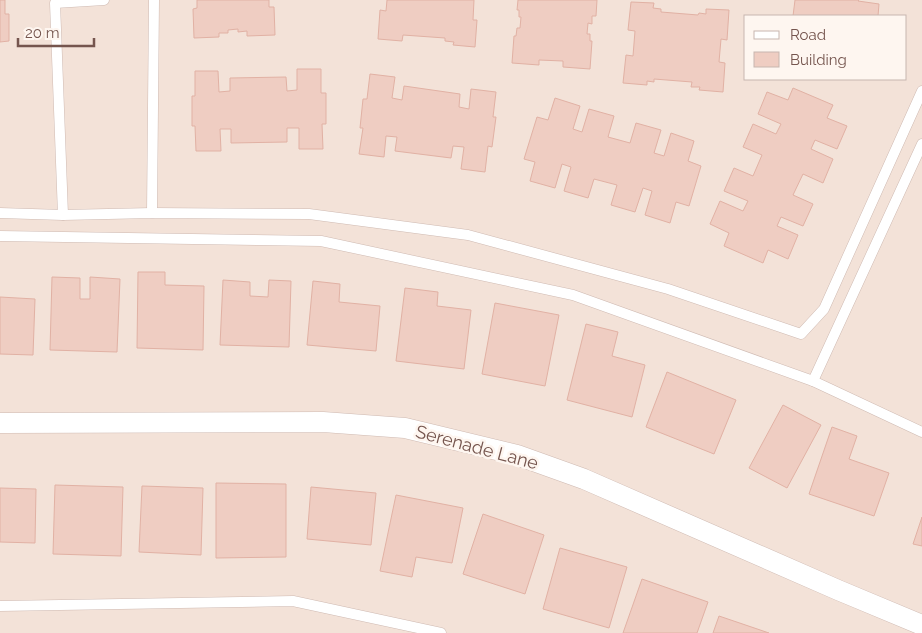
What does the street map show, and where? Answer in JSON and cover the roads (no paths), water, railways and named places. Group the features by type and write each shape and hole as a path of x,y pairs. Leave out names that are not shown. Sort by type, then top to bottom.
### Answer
{"street":[{"name":"Serenade Lane","path":"0,423 323,422 405,428 517,455 584,478 922,625"}],"lane":[{"path":"63,215 55,3 104,0"},
{"path":"152,213 154,0"},
{"path":"0,213 63,215 152,213 308,214 468,235 668,289 801,334 824,310 922,91"},
{"path":"814,381 922,144"},
{"path":"0,236 321,241 573,295 814,381 922,432"},
{"path":"0,606 293,601 441,633"}]}
